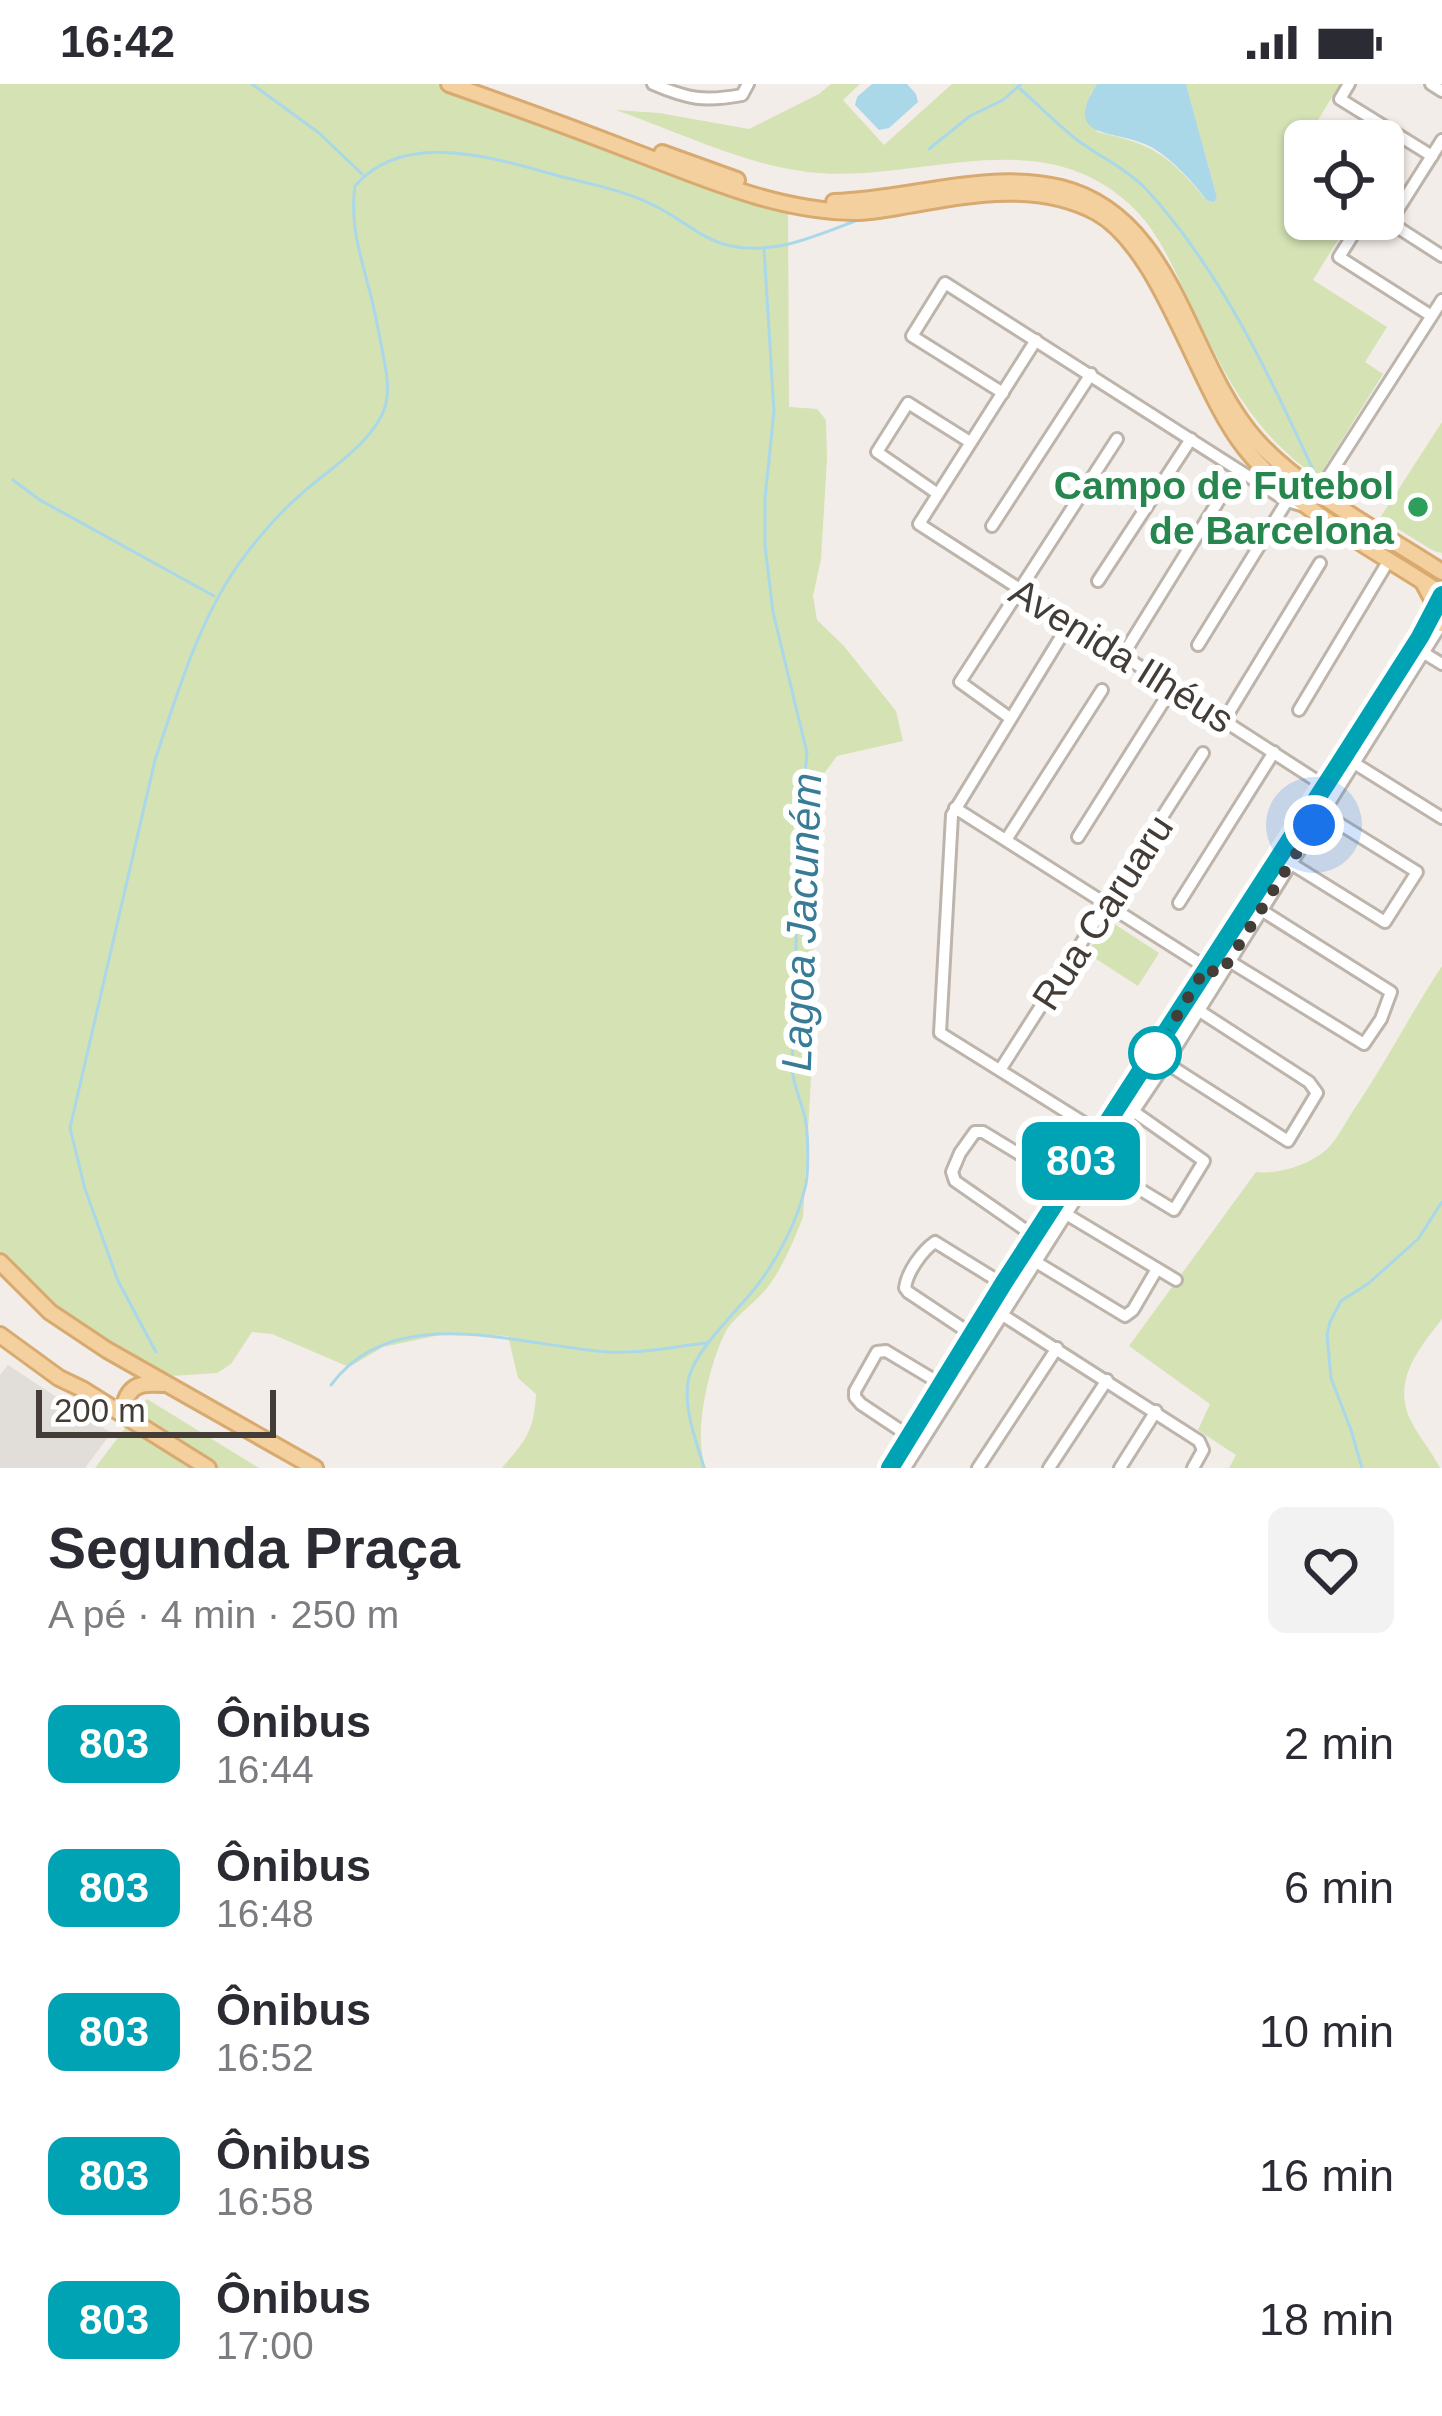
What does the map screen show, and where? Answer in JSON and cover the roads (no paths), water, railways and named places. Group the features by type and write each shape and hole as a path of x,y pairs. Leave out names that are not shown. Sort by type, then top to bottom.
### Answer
{"main road":[{"path":"449,84 794,207 858,212 1021,192 1058,197 1097,213 1144,259 1204,381 1236,436 1262,467 1310,507 1442,594"},
{"path":"478,84 728,177 809,201 861,201 1005,182 1060,188 1091,199 1121,219 1153,254 1221,390 1247,429 1282,466 1439,569"},
{"path":"1421,580 1440,621"},
{"path":"0,1262 50,1312 107,1350 315,1468"},
{"path":"0,1335 58,1378 208,1468"},
{"path":"139,1425 125,1402 131,1390 168,1384"}],"street":[{"path":"653,84 712,100 745,90"},
{"path":"1349,84 1340,99 1432,156"},
{"path":"1431,84 1442,91"},
{"path":"1404,195 1442,140"},
{"path":"1404,232 1442,256"},
{"path":"1350,240 1339,257 1430,315"},
{"path":"1003,393 912,336 945,283 1287,501 1310,507 1442,300"},
{"path":"970,442 908,403 877,452 938,494 1036,340"},
{"path":"992,526 1090,374"},
{"path":"1010,718 960,682 1118,439"},
{"path":"1098,581 1191,439"},
{"name":"Avenida Ilhéus","path":"938,494 919,524 1325,786"},
{"path":"1123,655 1219,500"},
{"path":"1198,645 1287,501"},
{"path":"1299,710 1389,560"},
{"path":"1225,719 1320,563"},
{"path":"905,1468 1424,653 1440,621 1442,594"},
{"path":"890,1468 1206,967 1440,621"},
{"path":"1070,622 952,815 940,1033 1113,1140"},
{"path":"1424,653 1442,664"},
{"path":"1078,837 1172,688"},
{"path":"1006,840 1102,690"},
{"path":"1179,902 1274,752"},
{"name":"Rua Caruaru","path":"1000,1070 1203,753"},
{"path":"1354,763 1442,818"},
{"path":"955,808 1219,975"},
{"path":"1290,863 1385,922 1417,872 1322,813"},
{"path":"1229,961 1364,1044 1381,1019 1390,992 1261,910"},
{"path":"1166,1063 1288,1141 1303,1118 1317,1093 1310,1082 1198,1010"},
{"path":"1098,1164 1174,1210 1204,1161 1133,1111"},
{"path":"1034,1236 955,1181 952,1172 960,1153 975,1132 983,1132 1067,1183"},
{"path":"1066,1214 1176,1280"},
{"path":"971,1334 906,1290 915,1265 937,1243 1003,1284"},
{"path":"1036,1262 1125,1316 1157,1269"},
{"path":"987,1310 1057,1348 1202,1444 1193,1468"},
{"path":"978,1468 1057,1348"},
{"path":"909,1436 857,1400 855,1391 877,1352 884,1350 938,1389 946,1401"},
{"path":"1048,1468 1107,1380"},
{"path":"1120,1468 1156,1411"}],"water":[{"path":"872,84 907,84 918,102 889,128 879,130 855,105"},
{"path":"1097,84 1186,84 1217,198 1214,202 1207,201 1183,172 1153,148 1089,125 1087,103"}],"waterway":[{"path":"252,84 319,133 362,174"},
{"name":"Lagoa Jacuném","path":"929,149 1021,84"},
{"path":"1018,87 1072,136 1140,183 1174,221 1242,326 1315,474"},
{"path":"156,1352 118,1281 85,1189 70,1128 155,760 200,635 224,587 259,538 290,504 362,442 386,403 384,362 356,236 355,186 376,168 400,157 455,153 624,193 731,246 779,246 855,221"},
{"name":"Lagoa Jacuném","path":"704,1468 689,1411 689,1377 709,1342 779,1253 801,1201 808,1165 806,1123 792,1069 807,753 773,612 765,546 774,411 764,249"},
{"path":"13,480 40,500 214,596"},
{"path":"1362,1468 1331,1378 1330,1322 1341,1301 1418,1239 1442,1202"},
{"name":"Lagoa Jacuném","path":"331,1385 357,1359 388,1343 423,1335 498,1337 608,1352 708,1343"}],"place":[{"name":"Campo de Futebol de Barcelona","path":"1418,507"}]}
